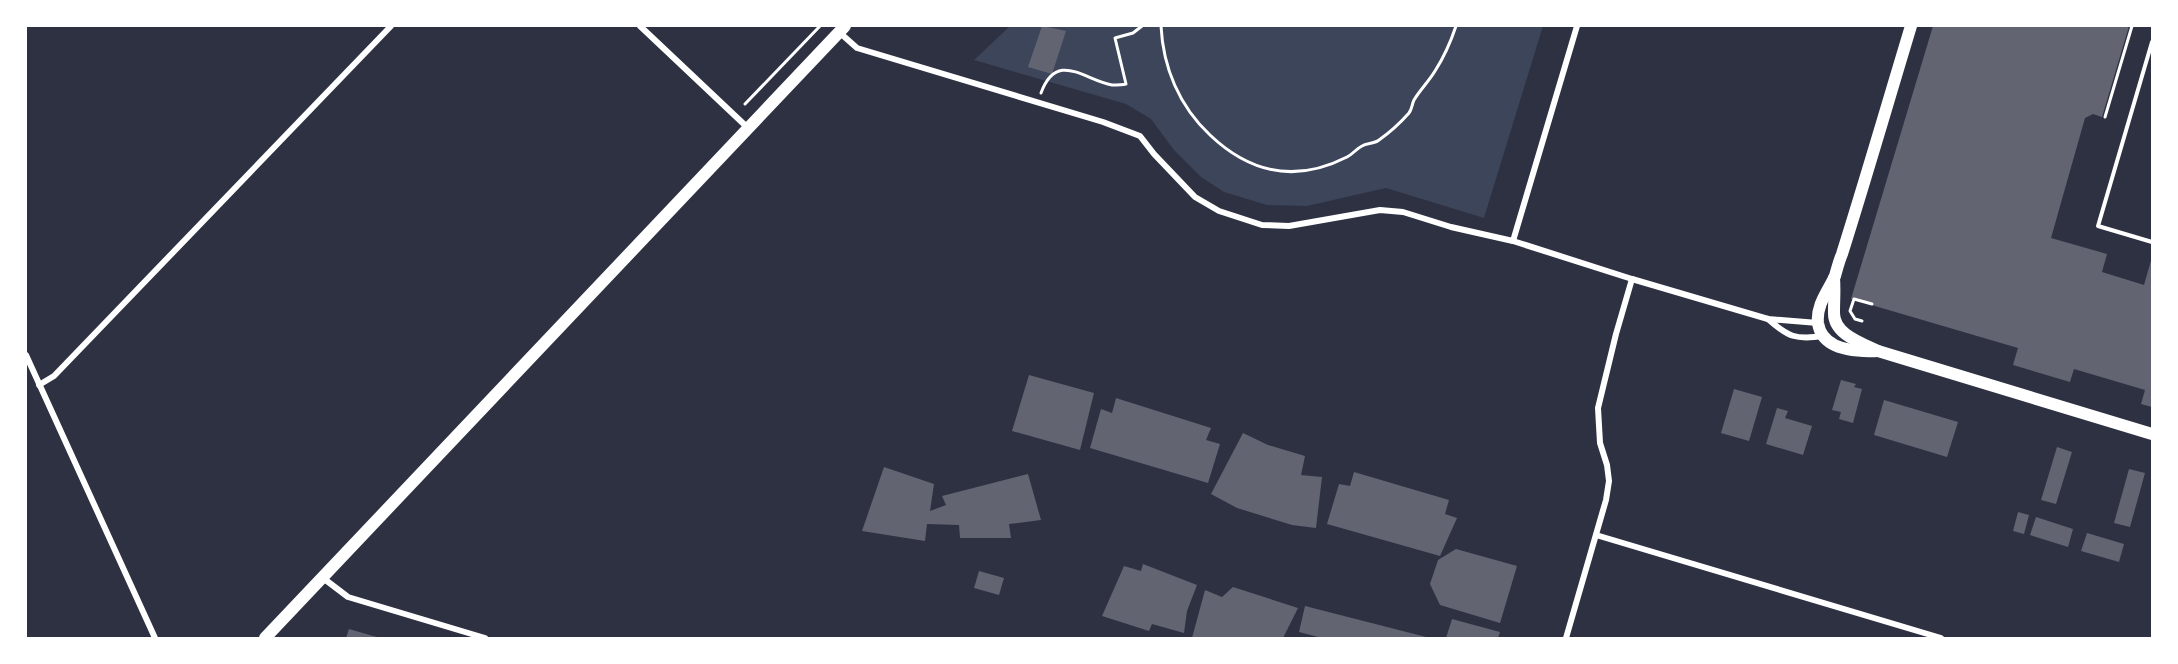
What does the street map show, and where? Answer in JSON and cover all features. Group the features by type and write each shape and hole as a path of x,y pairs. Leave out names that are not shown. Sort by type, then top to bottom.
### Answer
{"main road":[{"path":"1878,351 1846,350 1833,344 1824,336 1818,323 1825,293 1834,278 1911,26"},
{"path":"265,639 842,29"},
{"path":"1834,278 1836,297 1833,312 1837,326"},
{"path":"1818,323 1837,326 1851,337 1878,351 2152,434"},
{"path":"1824,336 1837,326"}],"street":[{"path":"39,385 54,376 391,26"},
{"path":"640,26 748,129"},
{"path":"1513,241 1577,26"},
{"path":"842,29 857,48 1038,102 1140,136 1195,197 1219,211 1262,225 1289,226 1380,210 1403,212 1451,227 1513,241 1768,319 1818,323"},
{"path":"1566,639 1606,500 1609,481 1600,442 1598,408 1613,344 1632,279"},
{"path":"1768,319 1784,333 1797,337 1824,336"},
{"path":"26,355 155,639"},
{"path":"1596,535 1941,639"},
{"path":"323,578 348,597 485,639"}],"lane":[{"path":"2152,42 2098,226 2152,242"}],"path":[{"path":"745,104 820,26"},
{"path":"1038,102 1045,83 1054,74 1065,69 1080,72 1112,85 1126,84 1115,38 1133,33 1142,26"},
{"path":"1161,26 1169,73 1178,93 1199,124 1220,144 1242,160 1266,169 1286,171 1310,169 1334,163 1350,156 1363,145 1377,142 1410,111 1413,102 1435,72 1446,52 1456,26"},
{"path":"2105,117 2132,26"},
{"path":"1862,321 1855,319 1850,310 1854,299 1872,304"}],"shaded area":[{"path":"1010,26 1543,26 1484,218 1386,188 1307,206 1267,205 1224,192 1201,177 1174,150 1151,119 1126,104 974,60"}],"building":[{"path":"1042,26 1066,31 1052,74 1028,67"},
{"path":"1933,26 2129,26 2102,117 2093,114 2085,118 2051,238 2107,254 2102,272 2144,285 2152,257 2152,407 2141,404 2145,390 2074,369 2070,382 2013,365 2018,348 1851,299"},
{"path":"1029,375 1094,393 1080,450 1012,431"},
{"path":"1841,380 1856,384 1854,387 1862,389 1853,423 1839,419 1841,412 1832,410"},
{"path":"1734,389 1762,397 1749,441 1721,433"},
{"path":"1116,398 1211,428 1206,440 1220,444 1208,483 1090,448 1101,409 1112,413"},
{"path":"1884,400 1958,422 1947,457 1874,435"},
{"path":"1777,408 1788,411 1785,418 1812,426 1803,455 1766,444"},
{"path":"1243,433 1268,445 1305,456 1301,475 1322,477 1316,528 1292,525 1237,508 1211,494"},
{"path":"2057,447 2072,452 2056,504 2041,500"},
{"path":"884,467 934,484 930,511 946,505 942,496 1028,474 1041,520 1009,524 1011,538 960,538 959,525 927,524 925,541 862,531"},
{"path":"2129,469 2145,473 2130,527 2114,523"},
{"path":"1354,472 1449,500 1445,514 1457,518 1440,556 1327,524 1339,484 1350,486"},
{"path":"2018,512 2029,515 2024,534 2013,531"},
{"path":"2036,517 2073,529 2068,547 2030,535"},
{"path":"2087,533 2124,544 2119,562 2081,551"},
{"path":"1456,549 1517,566 1500,623 1440,605 1430,584 1438,560"},
{"path":"1143,564 1197,585 1187,611 1184,633 1152,624 1149,631 1102,616 1124,566 1141,571"},
{"path":"979,571 1004,578 999,595 974,588"},
{"path":"1233,587 1298,608 1283,638 1192,638 1205,590 1222,597"},
{"path":"1305,606 1430,638 1322,638 1299,632"},
{"path":"1452,619 1500,632 1498,638 1446,638"},
{"path":"349,629 380,638 346,638"}]}
